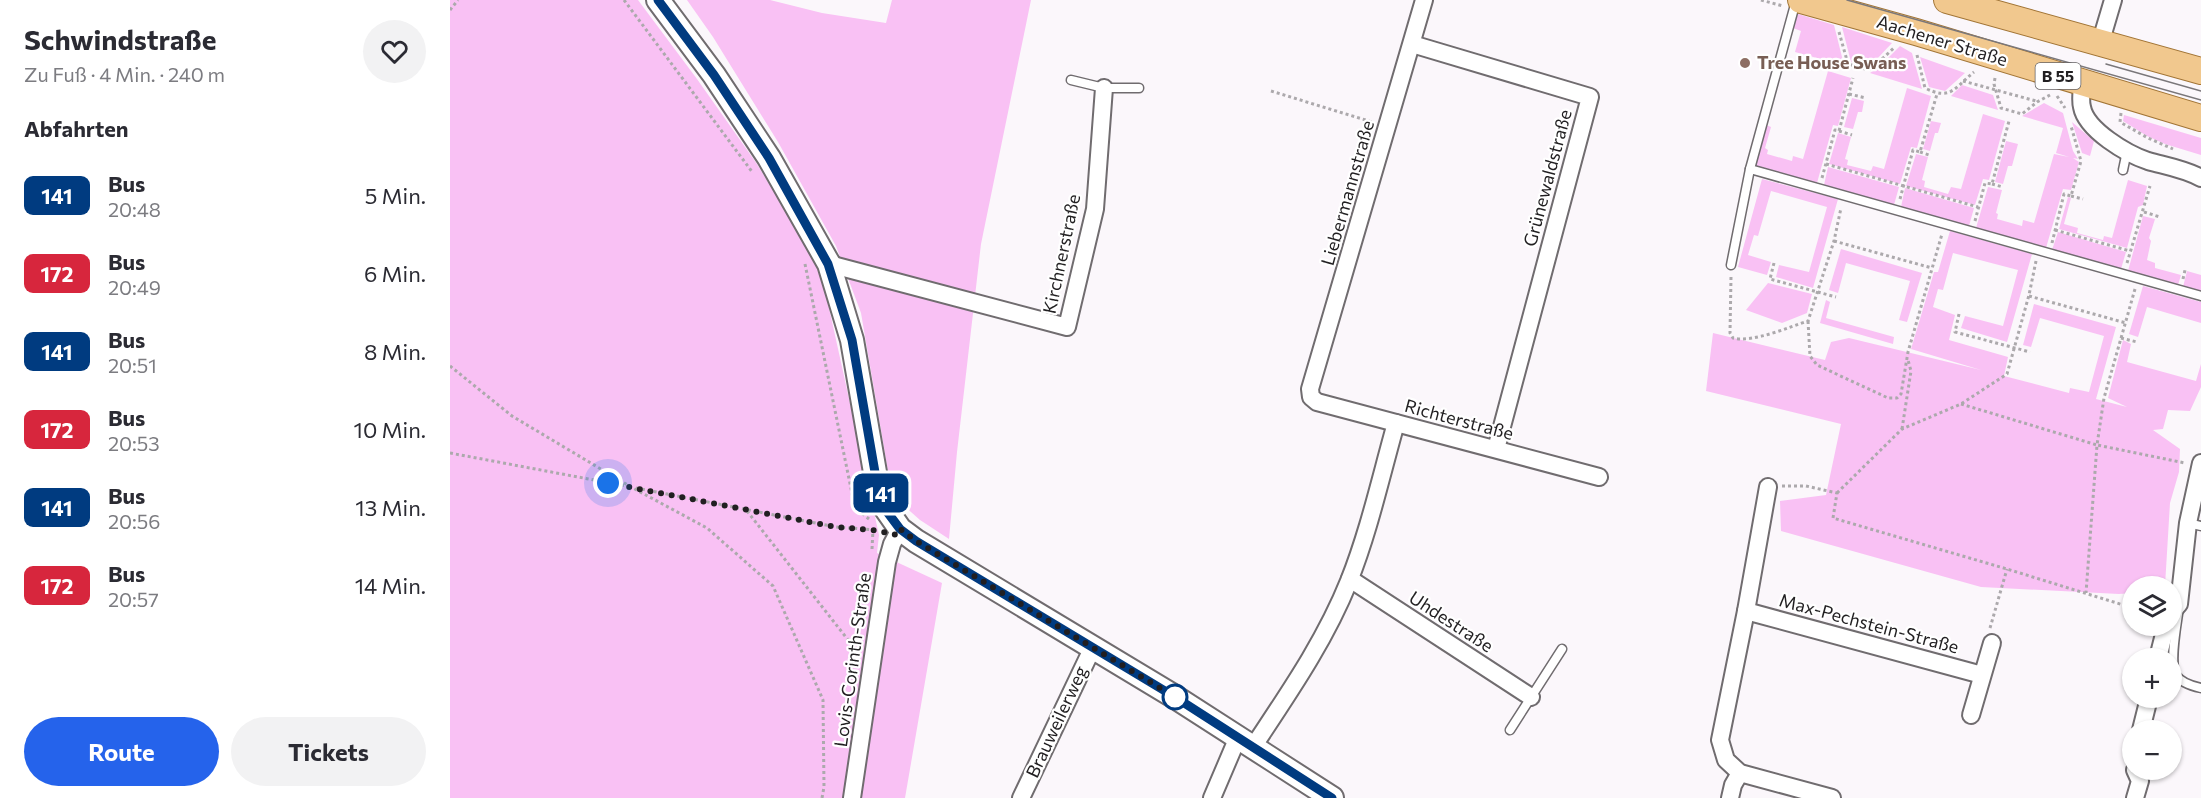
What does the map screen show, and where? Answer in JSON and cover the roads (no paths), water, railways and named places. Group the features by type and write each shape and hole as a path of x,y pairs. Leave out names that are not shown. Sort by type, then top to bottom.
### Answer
{"main road":[{"name":"Aachener Straße","path":"1802,0 2201,118"},
{"name":"B 55","path":"1947,0 1990,6 2100,44 2201,71"}],"street":[{"name":"Brauweilerweg","path":"658,0 714,75 763,149 807,223 828,264 852,340 876,478 885,509 898,532 1093,647 1245,742 1323,795"},
{"name":"Liebermannstraße","path":"1311,397 1310,389 1424,0"},
{"path":"2100,44 2113,0"},
{"name":"Grünewaldstraße","path":"1412,45 1590,97 1496,449"},
{"path":"2082,84 2081,106 2088,122 2113,142 2146,160 2190,172 2201,178"},
{"name":"Kirchnerstraße","path":"828,264 1066,327 1095,209 1104,88"},
{"name":"Richterstraße","path":"1311,397 1317,402 1599,477"},
{"path":"1212,798 1245,742 1308,663 1332,619 1350,579 1396,423"},
{"path":"2182,579 2195,524 2201,465"},
{"path":"1768,487 1720,740 1726,760 1740,773 1832,798"},
{"name":"Lovis-Corinth-Straße","path":"852,798 887,562 898,532"},
{"name":"Uhdestraße","path":"1350,579 1531,697"},
{"name":"Max-Pechstein-Straße","path":"1746,612 1982,675"},
{"path":"1971,715 1992,643"},
{"name":"Brauweilerweg","path":"1021,798 1093,647"},
{"path":"1730,798 1733,785 1740,773"},
{"path":"2135,798 2139,780"}],"lane":[{"path":"1731,265 1750,169 1796,0"},
{"path":"1071,80 1104,88 1139,88"},
{"path":"2123,170 2127,150"},
{"path":"1750,169 2201,296"},
{"path":"2174,636 2173,664 2176,676 2187,684 2201,688"},
{"path":"1510,730 1562,649"}],"tram line":[{"path":"1847,0 2201,100"},
{"path":"2106,64 2201,91"}],"place":[{"name":"Tree House Swans","path":"1745,63"}]}
